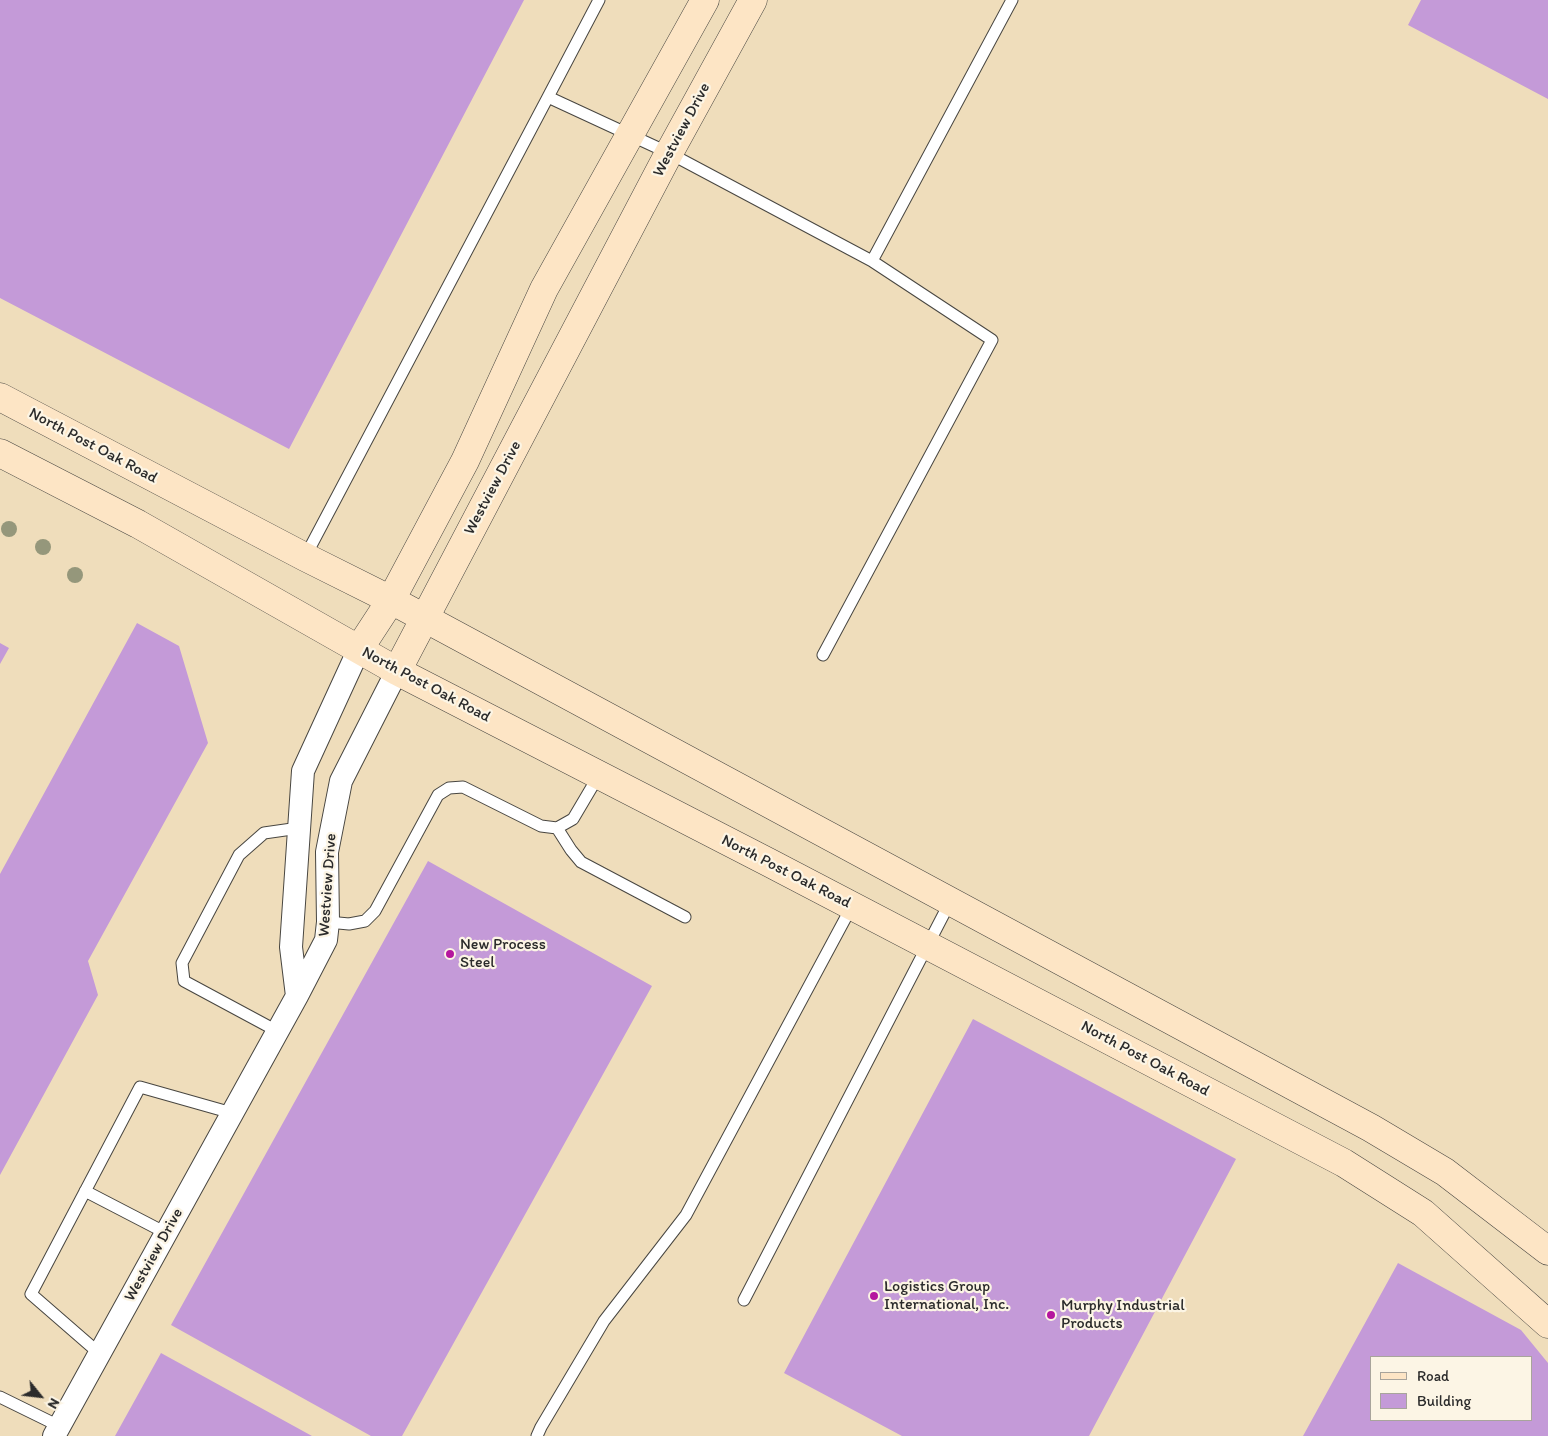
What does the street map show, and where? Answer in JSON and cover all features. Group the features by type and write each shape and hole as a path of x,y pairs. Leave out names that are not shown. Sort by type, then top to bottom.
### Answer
{"main road":[{"name":"Westview Drive","path":"359,649 391,600 465,460 544,289 705,0"},
{"name":"Westview Drive","path":"397,671 669,153 753,0"},
{"name":"North Post Oak Road","path":"0,397 391,600 1370,1128 1445,1172 1548,1251"},
{"name":"North Post Oak Road","path":"0,453 138,524 397,671 1344,1163 1423,1213 1548,1324"}],"street":[{"name":"Westview Drive","path":"297,996 291,947 303,771 359,649"},
{"name":"Westview Drive","path":"57,1431 326,940 328,922 327,852 341,781 397,671"}],"lane":[{"path":"305,557 599,0"},
{"path":"872,261 1012,0"},
{"path":"548,97 669,153 872,261 992,340 823,655"},
{"path":"328,922 349,924 365,921 375,911 438,795 449,788 463,787 542,826 558,828 573,819 599,775"},
{"path":"277,1031 184,981 182,963 239,856 264,833 299,828"},
{"path":"558,828 571,850 581,862 685,917"},
{"path":"744,1300 950,902"},
{"path":"537,1436 604,1321 686,1216 852,906"},
{"path":"100,1354 31,1294 140,1087 232,1112"},
{"path":"85,1191 166,1233"},
{"path":"0,1397 57,1431"}],"building":[{"path":"0,0 524,0 289,449 0,298"},
{"path":"1421,0 1548,0 1548,99 1408,25"},
{"path":"137,623 179,646 208,743 88,961 98,995 0,1175 0,874"},
{"path":"0,643 9,648 0,664"},
{"path":"428,861 652,986 402,1436 371,1436 171,1325"},
{"path":"973,1019 1236,1159 1089,1436 902,1436 784,1373"},
{"path":"1398,1263 1521,1330 1548,1363 1548,1436 1303,1436"},
{"path":"161,1353 312,1436 115,1436"}],"place":[{"name":"New Process Steel","path":"450,954"},
{"name":"Logistics Group International, Inc.","path":"874,1296"},
{"name":"Murphy Industrial Products","path":"1051,1315"}]}
